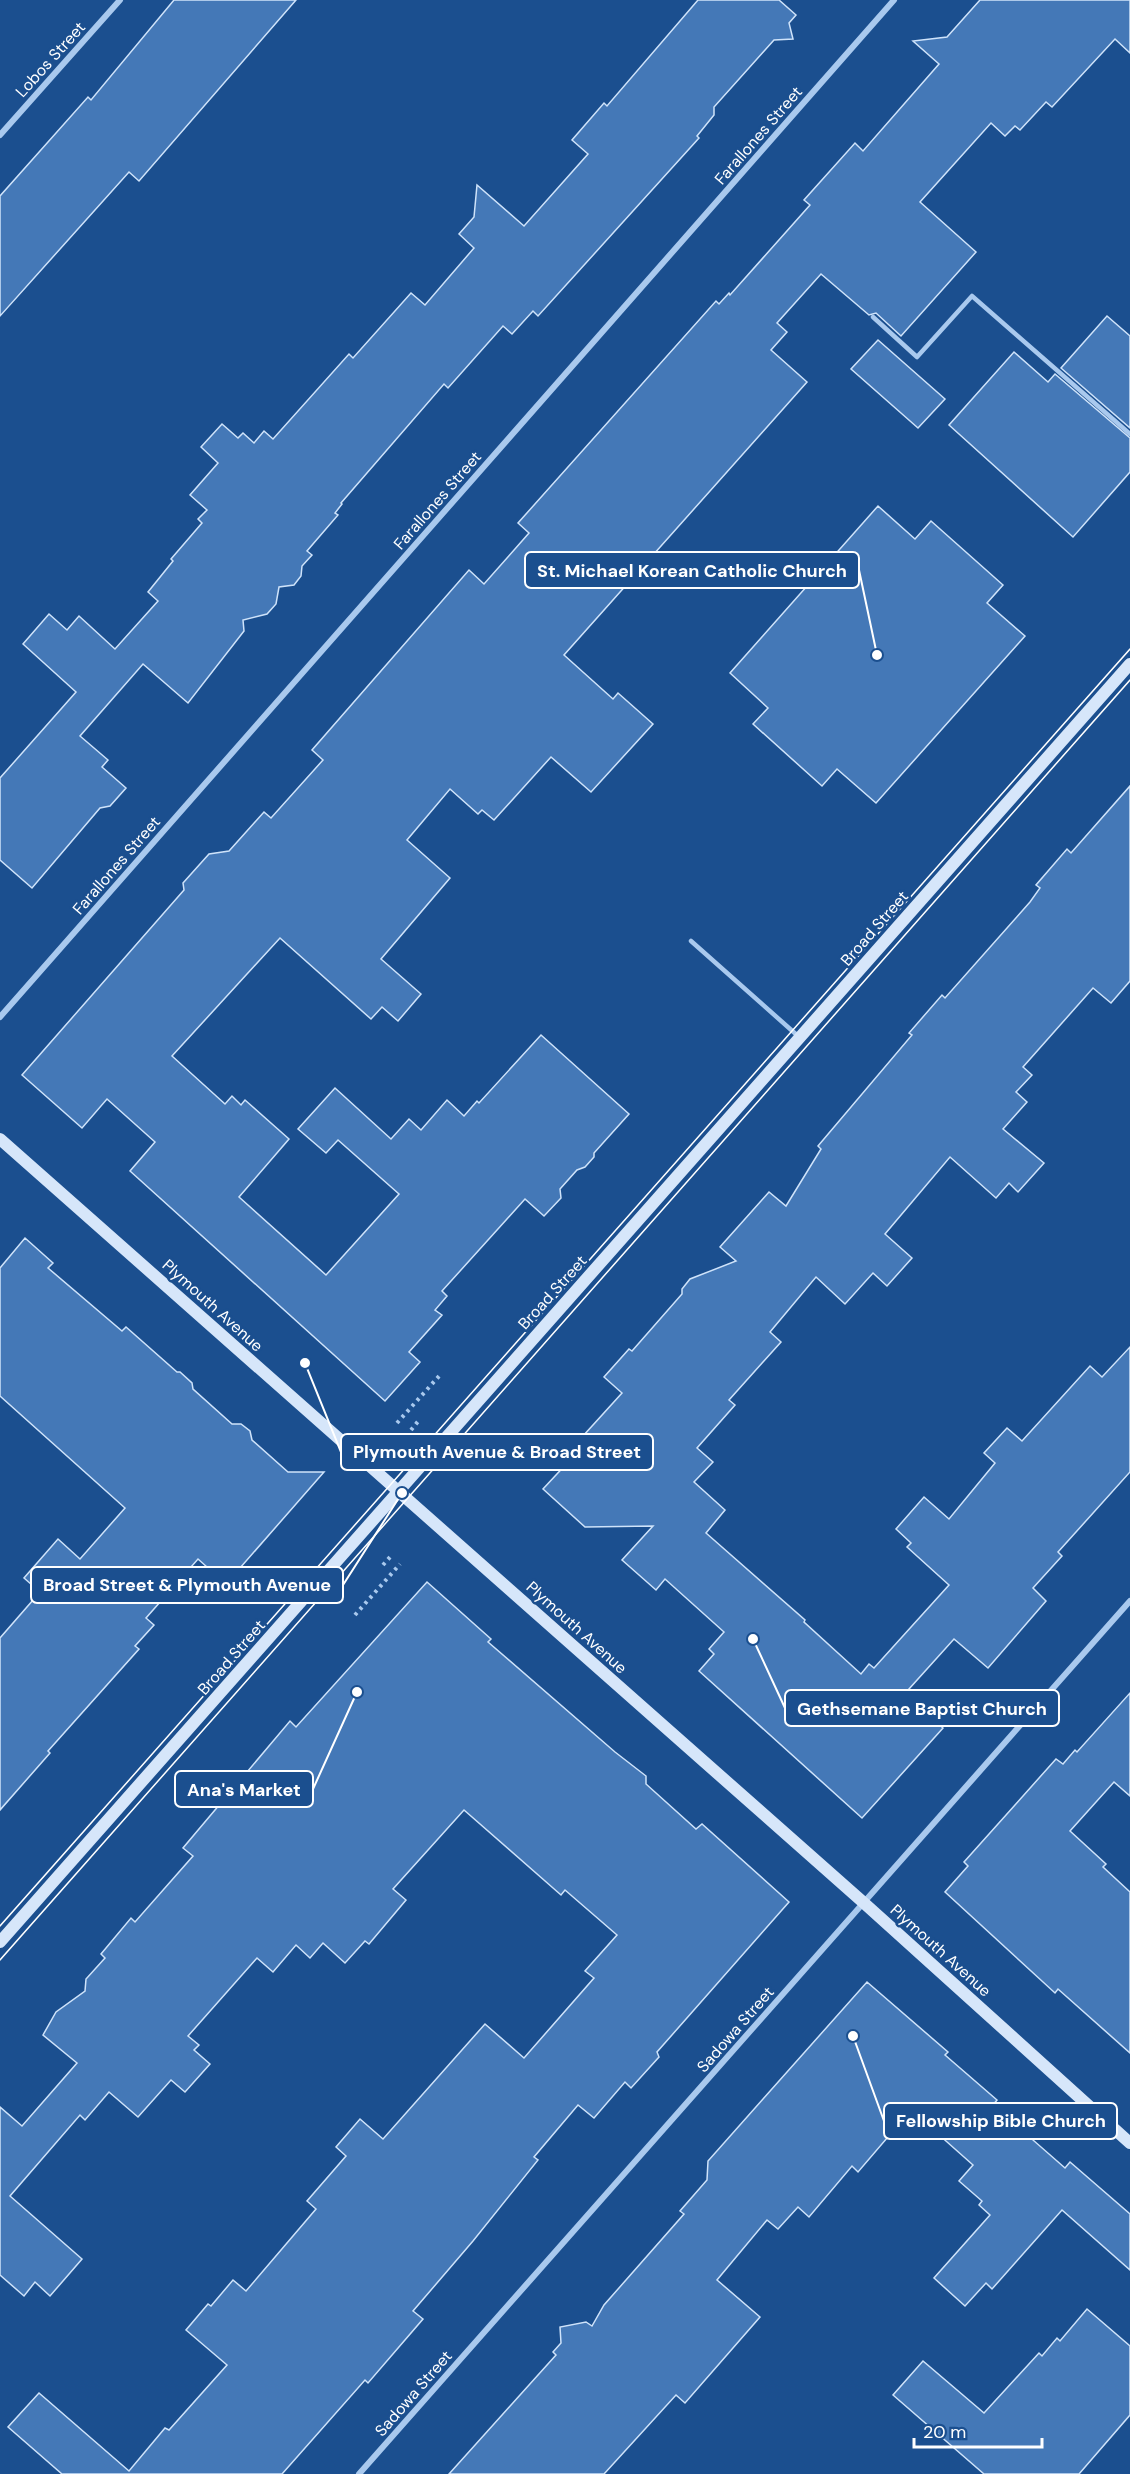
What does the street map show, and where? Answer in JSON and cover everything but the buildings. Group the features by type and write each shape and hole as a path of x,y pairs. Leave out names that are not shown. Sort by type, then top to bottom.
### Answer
{"street":[{"name":"Lobos Street","path":"0,135 120,0"},
{"name":"Farallones Street","path":"0,1017 894,0"},
{"name":"Broad Street","path":"0,1942 1130,664"},
{"name":"Plymouth Avenue","path":"0,1139 864,1903 1130,2143"},
{"name":"Sadowa Street","path":"359,2474 1130,1601"}],"lane":[{"path":"873,317 917,357 972,296 1130,434"},
{"path":"691,940 800,1038"}],"path":[{"path":"397,1423 440,1375"},
{"path":"408,1433 420,1419"},
{"path":"382,1565 391,1556"},
{"path":"356,1615 400,1564"}],"tram line":[{"path":"0,1926 1130,649"},
{"path":"0,1960 1130,680"}],"place":[{"name":"St. Michael Korean Catholic Church","path":"877,655"},
{"name":"Plymouth Avenue & Broad Street","path":"305,1363"},
{"name":"Broad Street & Plymouth Avenue","path":"402,1493"},
{"name":"Gethsemane Baptist Church","path":"753,1639"},
{"name":"Ana's Market","path":"357,1692"},
{"name":"Fellowship Bible Church","path":"853,2036"}]}
